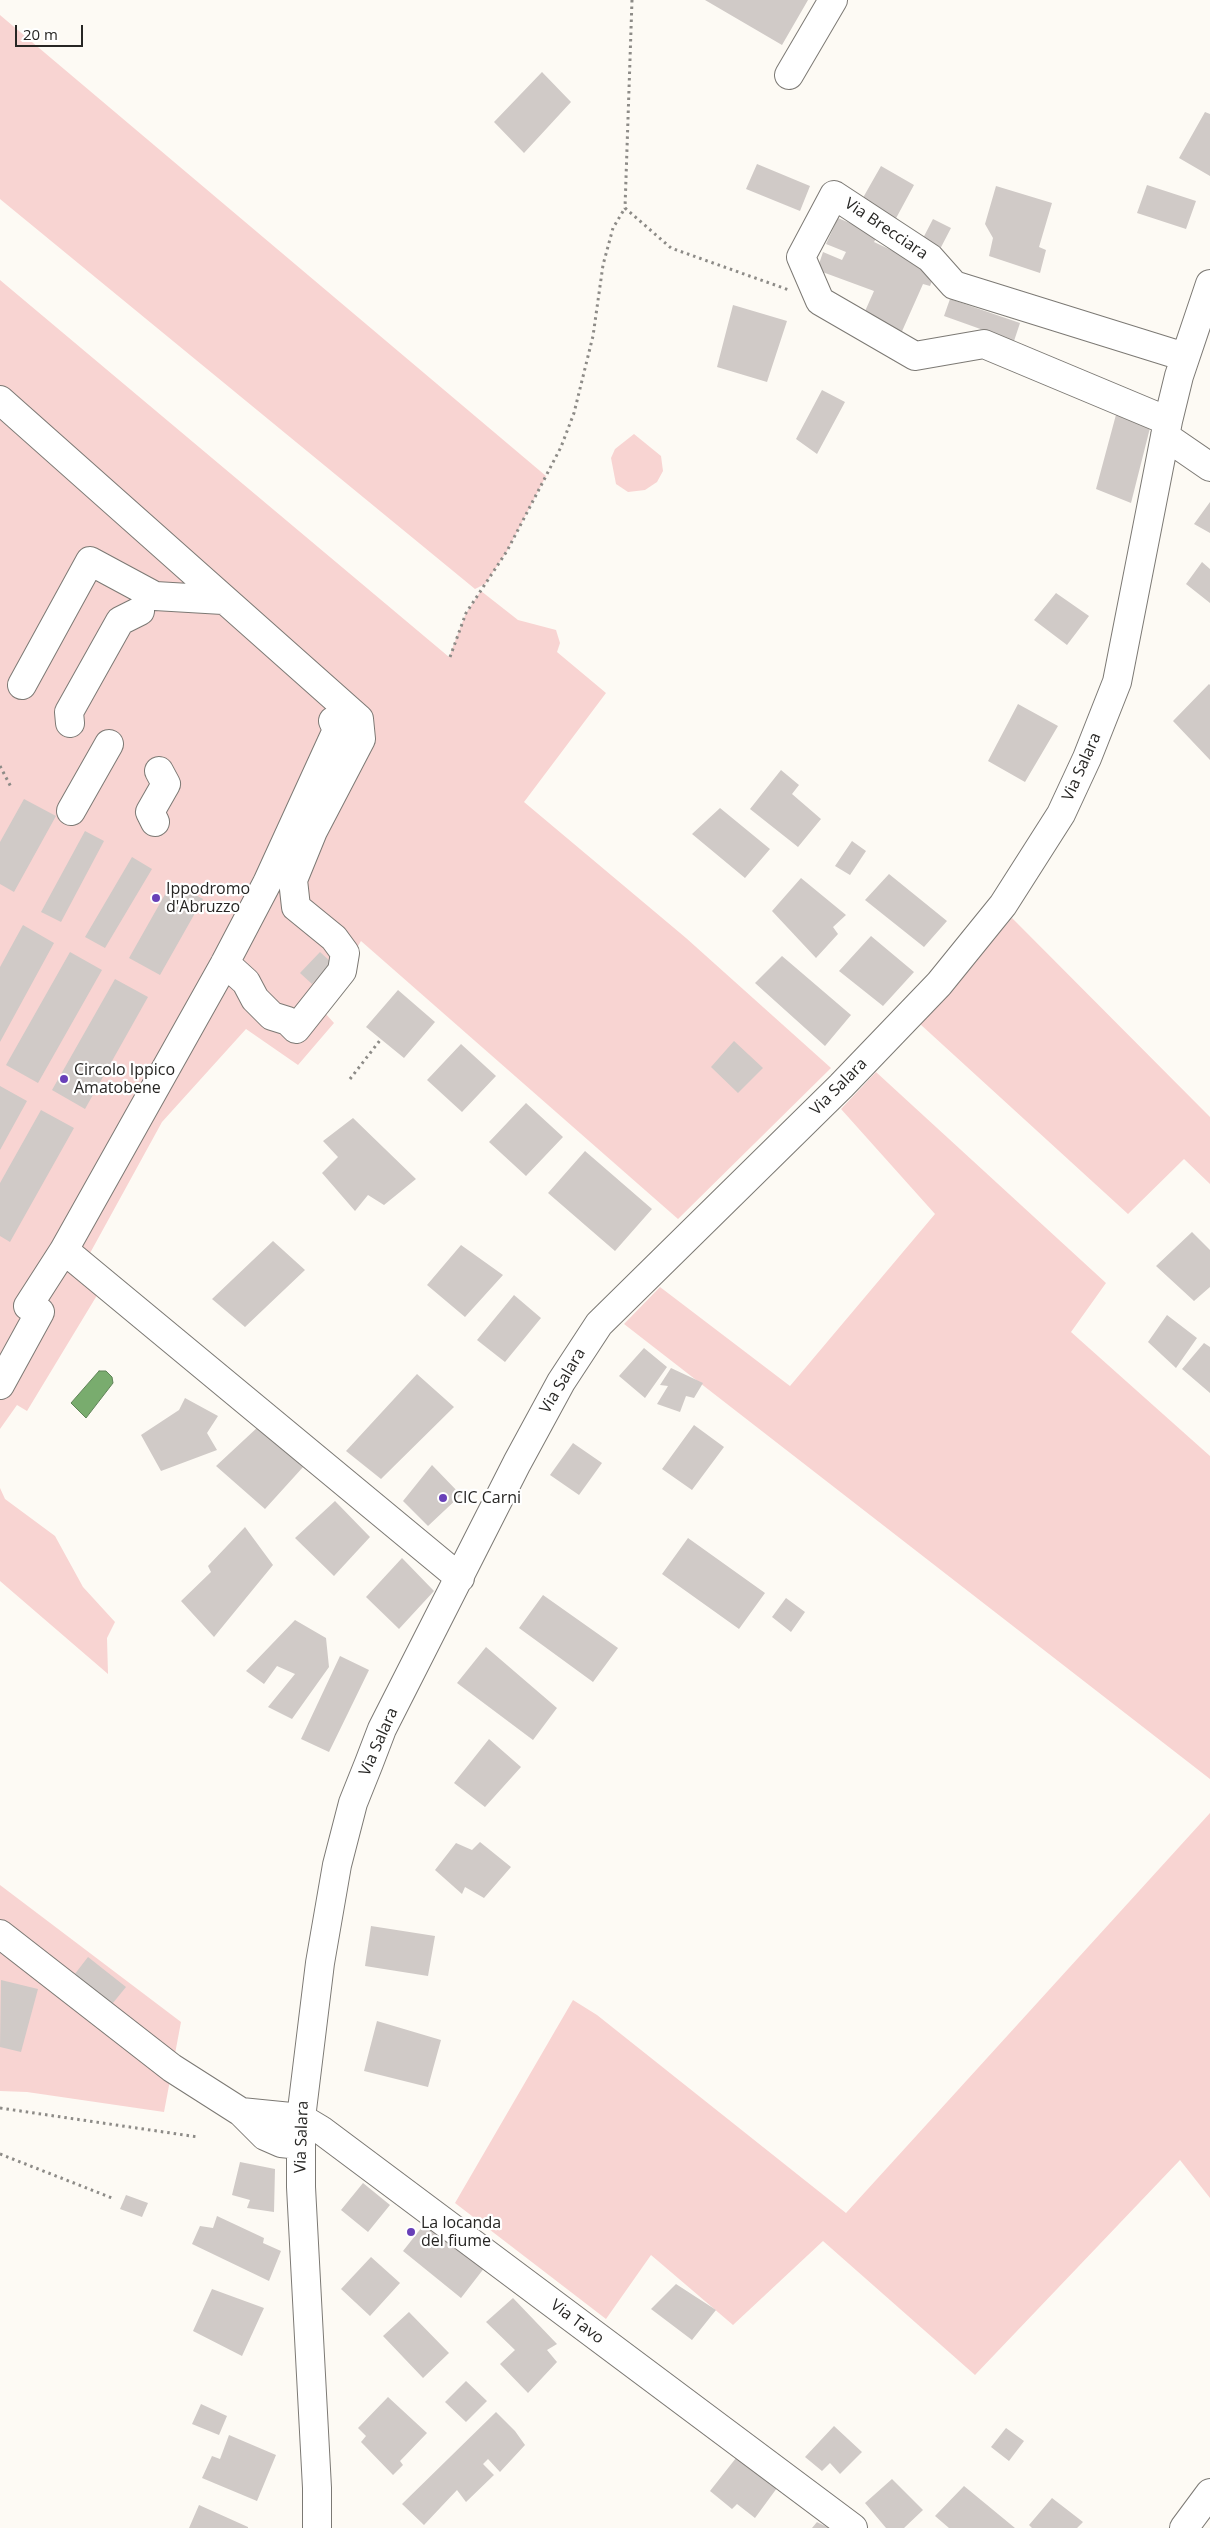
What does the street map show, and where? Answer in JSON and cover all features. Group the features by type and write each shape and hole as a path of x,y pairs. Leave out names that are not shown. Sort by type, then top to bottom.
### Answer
{"main road":[{"path":"789,75 833,0"},
{"name":"Via Brecciara","path":"820,301 801,257 834,194 930,258 954,285 1185,357"},
{"name":"Via Salara","path":"317,2528 300,2146 301,2118 320,1963 337,1865 353,1804 382,1730 517,1463 561,1382 599,1324 903,1023 973,944 1029,866 1061,814 1087,758 1117,682 1166,428 1185,357 1210,284"},
{"path":"820,301 916,356 984,344 1166,428 1210,467"},
{"path":"0,400 360,720 361,739 313,831 293,880 296,907 334,938 345,953 342,971 296,1029 288,1021 272,1016 254,999 246,982 225,963"},
{"path":"22,685 90,562 155,596 223,600"},
{"path":"70,723 69,712 120,621 140,610"},
{"path":"0,1385 40,1312 28,1306 64,1250 225,963 267,883 337,730 333,721"},
{"path":"71,810 109,744"},
{"path":"155,822 150,812 166,784 159,771"},
{"path":"64,1250 460,1578"},
{"path":"0,1934 172,2068 241,2112 265,2136 281,2143 300,2146"},
{"path":"241,2112 301,2118"},
{"name":"Via Tavo","path":"301,2118 329,2136 853,2528"},
{"path":"1184,2528 1210,2493"}],"path":[{"path":"450,657 466,614 507,551 561,447 574,414 593,336 603,265 613,228 625,208 632,0"},
{"path":"625,208 671,248 820,301"},
{"path":"0,766 12,789"},
{"path":"350,1079 381,1039"},
{"path":"0,2108 198,2137"},
{"path":"0,2154 112,2198"}],"shaded area":[{"path":"0,15 546,476 507,551 485,584 475,589 0,199"},
{"path":"0,280 449,657 466,613 481,591 518,620 556,630 560,643 557,652 606,693 524,802 686,938 831,1068 678,1219 361,941 343,971 353,979 325,1013 334,1023 298,1065 246,1029 162,1122 78,1275 99,1292 27,1411 17,1405 0,1429"},
{"path":"634,434 661,456 663,471 657,482 645,490 628,492 616,484 611,458 615,449"},
{"path":"1012,918 1210,1117 1210,1184 1184,1159 1128,1214 920,1024"},
{"path":"876,1072 1106,1283 1071,1332 1210,1456 1210,1779 624,1324 660,1287 790,1386 935,1214 841,1109"},
{"path":"99,1371 106,1371 112,1377 113,1383 86,1418 71,1403"},
{"path":"0,1488 5,1499 55,1536 83,1587 115,1622 107,1638 108,1674 0,1581"},
{"path":"1210,1813 1210,2198 1180,2160 975,2375 823,2241 733,2325 651,2255 606,2319 455,2203 573,2000 597,2015 846,2213"},
{"path":"0,1885 181,2022 164,2112 27,2092 0,2091"}],"building":[{"path":"705,0 808,0 782,45"},
{"path":"542,72 571,102 524,153 494,122"},
{"path":"1205,112 1210,114 1210,176 1179,158"},
{"path":"757,164 810,186 800,211 746,189"},
{"path":"881,166 914,185 894,222 860,203"},
{"path":"1147,185 1196,201 1186,229 1137,213"},
{"path":"996,186 1052,203 1039,247 1046,250 1040,273 989,256 993,238 985,224"},
{"path":"838,218 878,235 874,242 936,271 930,286 923,284 899,338 862,318 874,291 817,270 823,252 842,260 846,252 826,244"},
{"path":"933,219 951,228 938,253 920,244"},
{"path":"950,299 1020,323 1014,341 944,316"},
{"path":"733,305 787,321 767,382 717,367"},
{"path":"822,390 845,402 817,454 796,439"},
{"path":"1117,411 1151,424 1131,503 1096,489"},
{"path":"1210,502 1210,533 1194,524"},
{"path":"1202,562 1210,569 1210,603 1186,584"},
{"path":"1056,593 1089,616 1067,645 1034,620"},
{"path":"1210,685 1210,760 1173,721"},
{"path":"1018,704 1058,726 1025,782 988,761"},
{"path":"781,770 799,785 792,794 821,819 798,847 750,809"},
{"path":"24,799 56,816 14,892 0,884 0,842"},
{"path":"720,808 770,849 745,878 692,834"},
{"path":"85,831 104,841 61,922 41,912"},
{"path":"852,841 866,851 850,875 835,866"},
{"path":"132,857 152,869 105,948 85,937"},
{"path":"889,874 947,921 924,947 865,900"},
{"path":"801,878 846,915 833,927 838,934 816,958 772,911"},
{"path":"172,882 203,899 160,975 129,958"},
{"path":"23,925 54,943 0,1042 0,967"},
{"path":"871,936 914,972 883,1006 839,971"},
{"path":"70,952 102,970 38,1083 6,1065"},
{"path":"320,952 332,963 312,984 300,973"},
{"path":"782,956 851,1015 825,1046 755,983"},
{"path":"115,979 148,997 85,1109 52,1090"},
{"path":"398,990 435,1022 404,1058 366,1027"},
{"path":"734,1041 763,1068 738,1093 711,1067"},
{"path":"461,1044 496,1076 462,1112 427,1080"},
{"path":"0,1086 27,1101 0,1150"},
{"path":"526,1103 563,1137 526,1176 489,1142"},
{"path":"41,1110 74,1128 10,1242 0,1236 0,1183"},
{"path":"353,1118 416,1179 384,1205 368,1195 355,1211 322,1173 338,1157 323,1141"},
{"path":"585,1151 652,1209 615,1251 548,1193"},
{"path":"1192,1232 1210,1250 1210,1287 1194,1301 1156,1266"},
{"path":"273,1241 305,1270 245,1327 212,1299"},
{"path":"461,1245 503,1275 465,1317 427,1285"},
{"path":"514,1295 541,1318 505,1362 477,1340"},
{"path":"1167,1315 1197,1338 1176,1368 1148,1342"},
{"path":"1204,1343 1210,1347 1210,1393 1182,1369"},
{"path":"644,1348 667,1367 645,1398 619,1376"},
{"path":"671,1368 703,1383 694,1398 686,1396 680,1412 657,1404 668,1386 660,1385"},
{"path":"417,1374 454,1407 381,1479 346,1451"},
{"path":"185,1398 218,1416 207,1433 217,1450 161,1471 141,1435 179,1410"},
{"path":"694,1425 724,1447 692,1490 662,1469"},
{"path":"259,1426 304,1466 265,1509 216,1466"},
{"path":"573,1443 602,1463 579,1495 550,1475"},
{"path":"432,1465 461,1495 428,1526 403,1501"},
{"path":"335,1501 370,1537 334,1576 295,1538"},
{"path":"245,1527 273,1565 214,1637 181,1601 211,1572 208,1566"},
{"path":"688,1538 765,1593 739,1629 662,1574"},
{"path":"402,1558 434,1591 399,1629 366,1597"},
{"path":"543,1595 618,1648 593,1682 519,1628"},
{"path":"786,1598 805,1612 791,1632 772,1617"},
{"path":"295,1620 326,1638 329,1667 292,1719 268,1707 295,1674 277,1666 264,1684 246,1671"},
{"path":"486,1647 557,1708 533,1740 457,1683"},
{"path":"340,1656 369,1670 329,1752 301,1739"},
{"path":"489,1739 521,1767 485,1807 454,1783"},
{"path":"480,1842 511,1867 484,1898 465,1887 462,1894 435,1870 456,1843 472,1850"},
{"path":"371,1926 435,1936 428,1976 365,1966"},
{"path":"88,1957 126,1987 108,2009 71,1979"},
{"path":"1,1980 38,1989 21,2052 0,2047"},
{"path":"377,2021 441,2040 428,2087 364,2071"},
{"path":"240,2162 275,2169 274,2212 247,2208 250,2200 232,2195"},
{"path":"363,2183 390,2205 368,2232 341,2210"},
{"path":"126,2195 148,2203 142,2217 120,2209"},
{"path":"217,2216 264,2238 263,2243 281,2251 269,2281 192,2244 200,2226 213,2228"},
{"path":"426,2222 485,2267 461,2298 403,2251"},
{"path":"371,2257 400,2283 370,2316 341,2289"},
{"path":"676,2284 716,2310 692,2340 651,2309"},
{"path":"212,2289 264,2308 242,2356 193,2331"},
{"path":"513,2298 557,2344 547,2350 557,2362 528,2393 500,2364 515,2350 486,2322"},
{"path":"409,2312 449,2353 423,2378 383,2336"},
{"path":"466,2381 487,2401 466,2422 445,2402"},
{"path":"388,2397 427,2433 400,2461 403,2465 393,2475 361,2442 366,2436 358,2428"},
{"path":"201,2404 227,2416 219,2435 192,2424"},
{"path":"496,2412 515,2431 525,2445 500,2472 488,2459 483,2464 494,2475 466,2502 457,2490 424,2525 402,2504"},
{"path":"834,2426 862,2452 840,2474 830,2463 822,2471 805,2457"},
{"path":"1006,2428 1024,2441 1009,2461 991,2447"},
{"path":"229,2435 276,2455 257,2501 202,2478 212,2456 220,2459"},
{"path":"736,2458 777,2488 755,2518 737,2504 732,2509 710,2491"},
{"path":"892,2479 923,2510 904,2528 886,2528 865,2503"},
{"path":"964,2486 1015,2528 949,2528 935,2516"},
{"path":"1052,2498 1083,2522 1077,2528 1032,2528 1029,2525"},
{"path":"199,2505 248,2527 248,2528 189,2528"},
{"path":"817,2522 829,2528 812,2528"}],"place":[{"name":"Ippodromo d'Abruzzo","path":"156,898"},
{"name":"Circolo Ippico Amatobene","path":"64,1079"},
{"name":"CIC Carni","path":"443,1498"},
{"name":"La locanda del fiume","path":"411,2232"}]}
